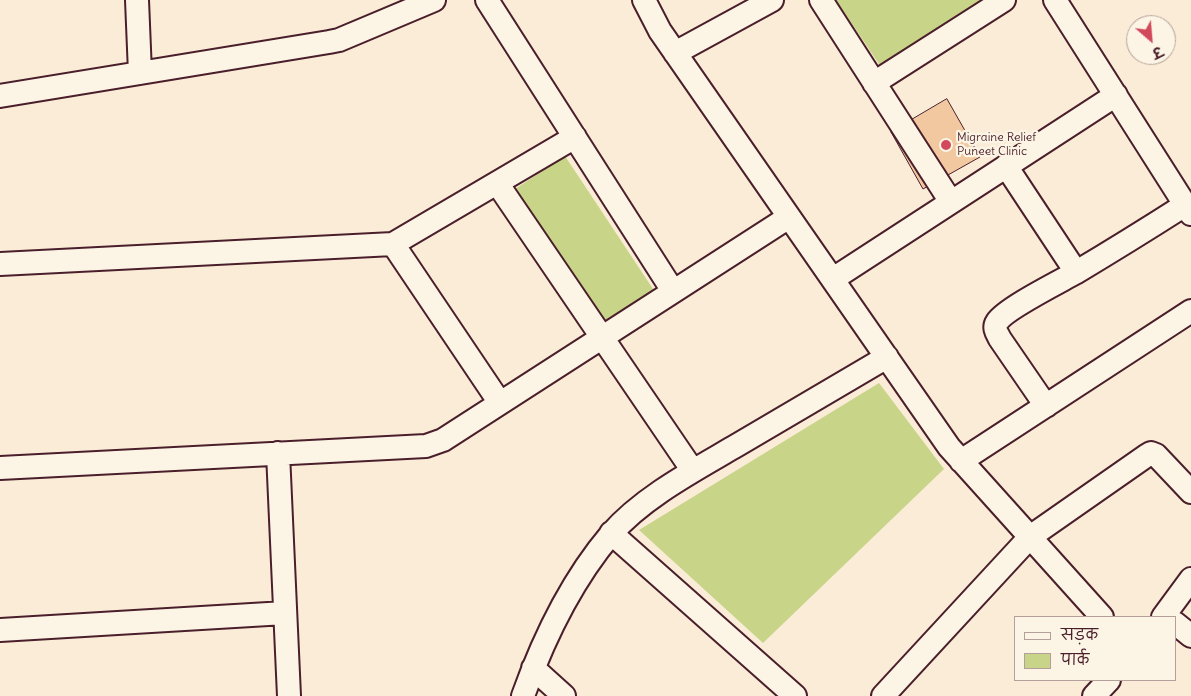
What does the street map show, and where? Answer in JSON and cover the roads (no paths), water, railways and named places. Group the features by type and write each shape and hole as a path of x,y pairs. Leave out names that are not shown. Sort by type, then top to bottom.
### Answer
{"street":[{"path":"137,0 140,73"},
{"path":"0,96 339,40 434,0"},
{"path":"487,0 673,291"},
{"path":"644,0 660,31 949,448 1101,616"},
{"path":"675,53 772,0"},
{"path":"821,0 950,202"},
{"path":"874,83 1004,0"},
{"path":"1046,406 1000,339 996,332 996,323 1000,318 1026,301 1188,209 1056,0"},
{"path":"832,279 1116,95"},
{"path":"0,264 393,244 575,138"},
{"path":"1006,166 1076,272"},
{"path":"496,183 693,471"},
{"path":"0,468 426,446 443,440 789,217"},
{"path":"393,244 500,403"},
{"path":"961,461 1191,311"},
{"path":"523,696 533,668 574,584 611,533 642,505 693,471 887,357"},
{"path":"278,453 289,696"},
{"path":"883,696 1030,537 1151,454 1156,454 1191,492"},
{"path":"611,533 795,696"},
{"path":"1169,616 1191,579"},
{"path":"0,630 285,613"},
{"path":"1176,624 1191,636"},
{"path":"533,668 564,696"},
{"path":"1094,696 1108,681"}],"place":[{"name":"Migraine Relief Puneet Clinic","path":"946,145"}]}
